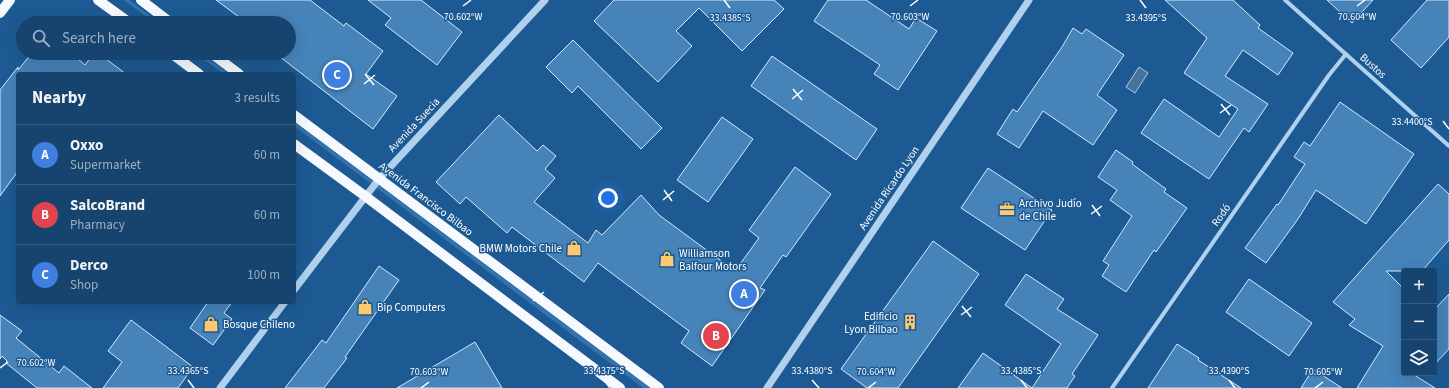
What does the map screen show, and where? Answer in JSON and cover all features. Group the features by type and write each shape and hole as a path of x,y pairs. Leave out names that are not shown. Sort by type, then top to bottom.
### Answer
{"main road":[{"path":"0,13 10,0"},
{"path":"98,0 120,16"},
{"path":"141,0 162,16"},
{"path":"180,60 196,72"},
{"path":"220,60 236,72"},
{"name":"Avenida Francisco Bilbao","path":"296,117 659,388"},
{"path":"296,145 620,388"}],"street":[{"name":"Avenida Suecia","path":"296,287 379,179 545,0"},
{"name":"Avenida Ricardo Lyon","path":"767,388 1029,0"},
{"name":"Bustos","path":"1285,0 1449,146"},
{"name":"Rodó","path":"1112,388 1329,75 1346,54"},
{"path":"220,388 283,304"}],"shaded area":[{"path":"124,0 129,0 151,16 146,16"},
{"path":"205,60 210,60 226,72 221,72"},
{"path":"1139,67 1148,73 1135,93 1126,87"},
{"path":"296,123 650,388 643,388 296,128"}],"building":[{"path":"216,0 310,0 344,26 346,23 383,51 366,74 397,96 373,129 284,60 296,60 296,16 238,16"},
{"path":"368,0 421,0 462,32 437,65 385,25 391,18"},
{"path":"614,0 774,0 784,9 742,51 699,8 676,31 692,46 658,82 594,21"},
{"path":"828,0 866,0 909,29 916,18 937,31 898,90 874,74 880,65 814,21"},
{"path":"1165,0 1233,0 1260,25 1258,28 1293,53 1278,75 1243,50 1225,76 1268,104 1249,132 1244,128 1209,179 1141,133 1164,99 1219,137 1238,109 1184,73 1207,38"},
{"path":"1327,0 1373,0 1352,23"},
{"path":"1427,0 1449,0 1449,37 1421,68 1391,40"},
{"path":"1073,28 1082,34 1086,29 1124,55 1097,95 1117,110 1093,145 1043,111 1019,148 997,134 1013,109 1017,112 1062,47"},
{"path":"573,40 662,128 641,149 578,86 572,93 546,67"},
{"path":"772,56 877,129 856,160 751,86"},
{"path":"26,60 79,60 85,65 89,60 107,60 123,72 16,72 16,174 0,196 0,90 18,67 18,70"},
{"path":"1340,102 1414,154 1366,224 1316,190 1298,219 1266,263 1245,248 1277,204 1278,205 1305,164 1294,157 1304,142 1310,146"},
{"path":"499,115 537,151 543,145 556,156 545,169 555,178 534,202 588,243 596,230 602,235 641,195 659,215 735,271 759,238 749,230 795,167 831,194 786,257 783,255 760,288 765,290 712,366 681,343 689,331 598,263 584,282 512,227 507,233 466,197 460,204 436,182"},
{"path":"722,117 753,139 708,202 677,180"},
{"path":"1116,150 1166,189 1164,192 1187,208 1156,252 1154,250 1126,292 1102,276 1109,265 1103,261 1132,216 1110,200 1117,190 1098,177"},
{"name":"Archivo Judío de Chile","path":"988,168 1052,210 1025,250 961,208"},
{"path":"1438,184 1449,194 1449,240 1425,268 1401,268 1401,271 1386,271 1401,286 1401,376 1416,376 1435,388 1357,388 1383,346 1349,325 1355,319 1333,302"},
{"name":"Edificio Lyon Bilbao","path":"933,241 979,274 898,388 867,388 841,369"},
{"path":"379,266 399,280 345,357 347,358 324,388 285,388 322,340 326,343"},
{"path":"1026,274 1064,299 1057,309 1098,335 1072,374 1075,376 1067,388 1032,388 1061,344 1005,305"},
{"path":"1249,279 1312,323 1289,356 1226,312"},
{"path":"1449,294 1449,349 1437,362 1437,340 1437,307"},
{"name":"Bosque Chileno","path":"207,304 231,304 224,313 232,319 213,345 190,328"},
{"path":"0,315 22,331 16,338 59,373 64,366 92,388 37,388 6,363 7,361 2,356 0,359"},
{"path":"131,320 193,367 178,388 103,388 122,362 108,351"},
{"path":"475,342 502,388 397,388"},
{"path":"1177,344 1199,358 1198,360 1241,388 1148,388"},
{"path":"983,353 1032,388 958,388"},
{"path":"1313,369 1342,388 1301,388"}],"place":[{"name":"Derco","path":"337,75"},
{"name":"Archivo Judío de Chile","path":"1007,209"},
{"name":"BMW Motors Chile","path":"574,248"},
{"name":"Williamson Balfour Motors","path":"667,259"},
{"name":"Oxxo","path":"744,294"},
{"name":"Bip Computers","path":"365,307"},
{"name":"Edificio Lyon Bilbao","path":"910,322"},
{"name":"Bosque Chileno","path":"211,324"},
{"name":"SalcoBrand","path":"716,336"}]}
